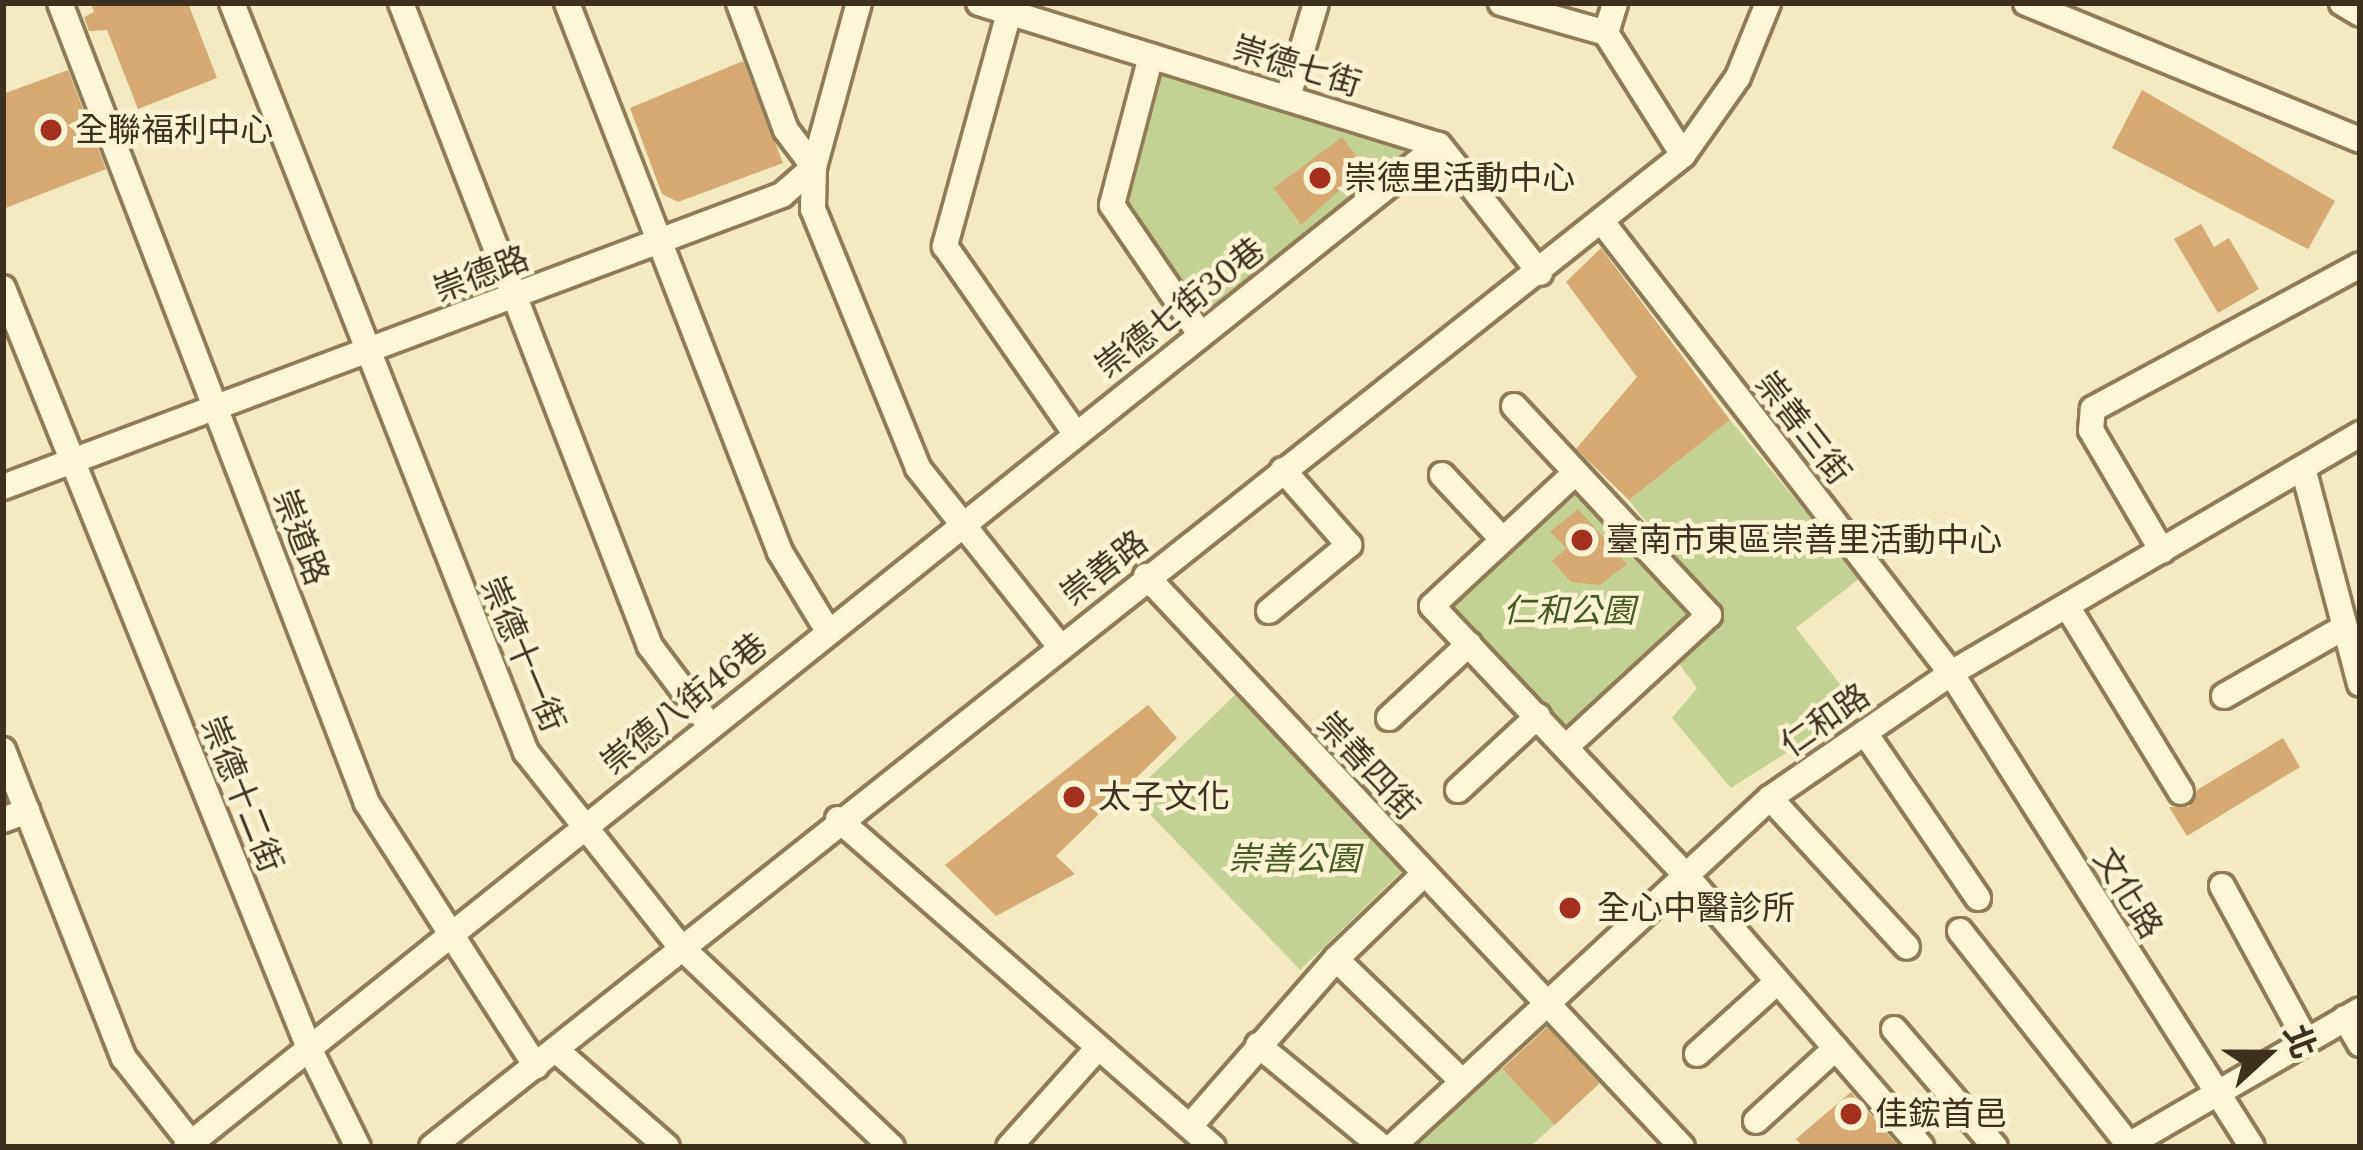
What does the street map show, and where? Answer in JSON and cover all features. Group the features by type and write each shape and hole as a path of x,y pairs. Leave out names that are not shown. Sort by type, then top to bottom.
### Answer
{"street":[{"name":"崇道路","path":"60,3 367,803 536,1066"},
{"name":"崇德十一街","path":"232,3 364,354 526,752 680,946 892,1147"},
{"path":"401,3 510,298 650,646 710,726"},
{"path":"567,3 780,552 828,631"},
{"path":"739,3 786,130 814,167"},
{"path":"859,3 814,167 813,209 918,468 1059,645"},
{"name":"崇德七街","path":"980,3 1439,145"},
{"path":"1288,97 1316,3"},
{"path":"1501,3 1606,32 1684,155"},
{"path":"1606,32 1615,3"},
{"name":"崇善路","path":"432,1147 838,819 1540,273 1684,155 1738,76 1768,3"},
{"path":"2026,3 2359,137"},
{"path":"2342,3 2360,14"},
{"path":"1009,13 945,246 1075,433"},
{"path":"1151,56 1112,205 1200,334"},
{"path":"1439,145 1540,273"},
{"name":"崇德七街30巷","path":"961,523 1439,145"},
{"name":"崇德路","path":"3,487 782,195 814,167"},
{"name":"崇善三街","path":"1603,223 1951,673"},
{"path":"2162,551 2091,430 2093,409 2360,265"},
{"name":"崇德十二街","path":"3,288 309,1048 358,1147"},
{"path":"1514,406 1709,615 1566,747"},
{"name":"仁和路","path":"1392,1147 1459,1078 1770,798 1951,673 2360,434"},
{"path":"2302,468 2359,678"},
{"path":"1268,611 1349,544 1283,470"},
{"path":"1575,473 1432,606 1683,872 1921,1147"},
{"path":"1442,475 1502,539"},
{"name":"崇德八街46巷","path":"189,1145 961,523"},
{"name":"崇善四街","path":"1146,576 1424,874 1547,997 1682,1147"},
{"path":"2067,607 2181,793"},
{"path":"2224,696 2345,627"},
{"path":"1389,718 1469,644"},
{"name":"文化路","path":"1951,673 2252,1147"},
{"path":"1458,790 1538,716"},
{"path":"1865,733 1978,898"},
{"path":"3,749 15,816 124,1058 189,1145"},
{"path":"1770,798 1906,947"},
{"path":"838,819 1202,1140 1258,1045 1336,959 1424,874"},
{"path":"2222,886 2306,1040"},
{"path":"1960,931 2127,1146 2213,1090 2353,1014 2360,1044"},
{"path":"1336,959 1459,1078"},
{"path":"1697,1054 1777,982"},
{"path":"1894,1029 1995,1147"},
{"path":"1258,1045 1382,1147"},
{"path":"1756,1121 1836,1048"},
{"path":"556,1050 654,1143"},
{"path":"1009,1147 1096,1050"}],"green space":[{"path":"1152,58 1431,146 1200,333 1113,205"},
{"path":"1730,420 1860,578 1796,628 1858,707 1731,788 1672,718 1697,688 1677,661 1718,614 1629,500"},
{"name":"仁和公園","path":"1574,483 1695,613 1564,736 1442,606"},
{"name":"崇善公園","path":"1237,693 1406,868 1300,970 1131,795"},
{"path":"1496,1061 1555,1124 1530,1147 1410,1147"}],"building":[{"path":"91,3 188,3 217,78 138,109 107,30 89,31 84,17 94,12"},
{"path":"743,61 783,163 678,202 662,194 630,108"},
{"name":"全聯福利中心","path":"68,70 106,169 3,209 3,94"},
{"path":"2142,90 2335,201 2308,249 2112,148"},
{"name":"崇德里活動中心","path":"1342,137 1365,167 1301,225 1274,188"},
{"path":"2201,224 2214,247 2229,238 2259,289 2218,313 2174,239"},
{"path":"1601,248 1730,420 1629,500 1576,449 1637,377 1566,282"},
{"name":"臺南市東區崇善里活動中心","path":"1578,509 1627,564 1600,585 1571,582 1552,561 1567,548 1550,532"},
{"name":"太子文化","path":"1148,705 1177,738 1056,856 1075,874 996,916 945,865"},
{"path":"2283,738 2300,767 2187,836 2169,807 2189,807 2197,790"},
{"path":"1547,1027 1600,1083 1555,1125 1502,1069"},
{"name":"佳鋐首邑","path":"1851,1092 1899,1147 1803,1147 1796,1139"}],"place":[{"name":"全聯福利中心","path":"51,130"},
{"name":"崇德里活動中心","path":"1320,178"},
{"name":"臺南市東區崇善里活動中心","path":"1582,540"},
{"name":"太子文化","path":"1074,797"},
{"name":"全心中醫診所","path":"1570,908"},
{"name":"佳鋐首邑","path":"1851,1114"}]}
